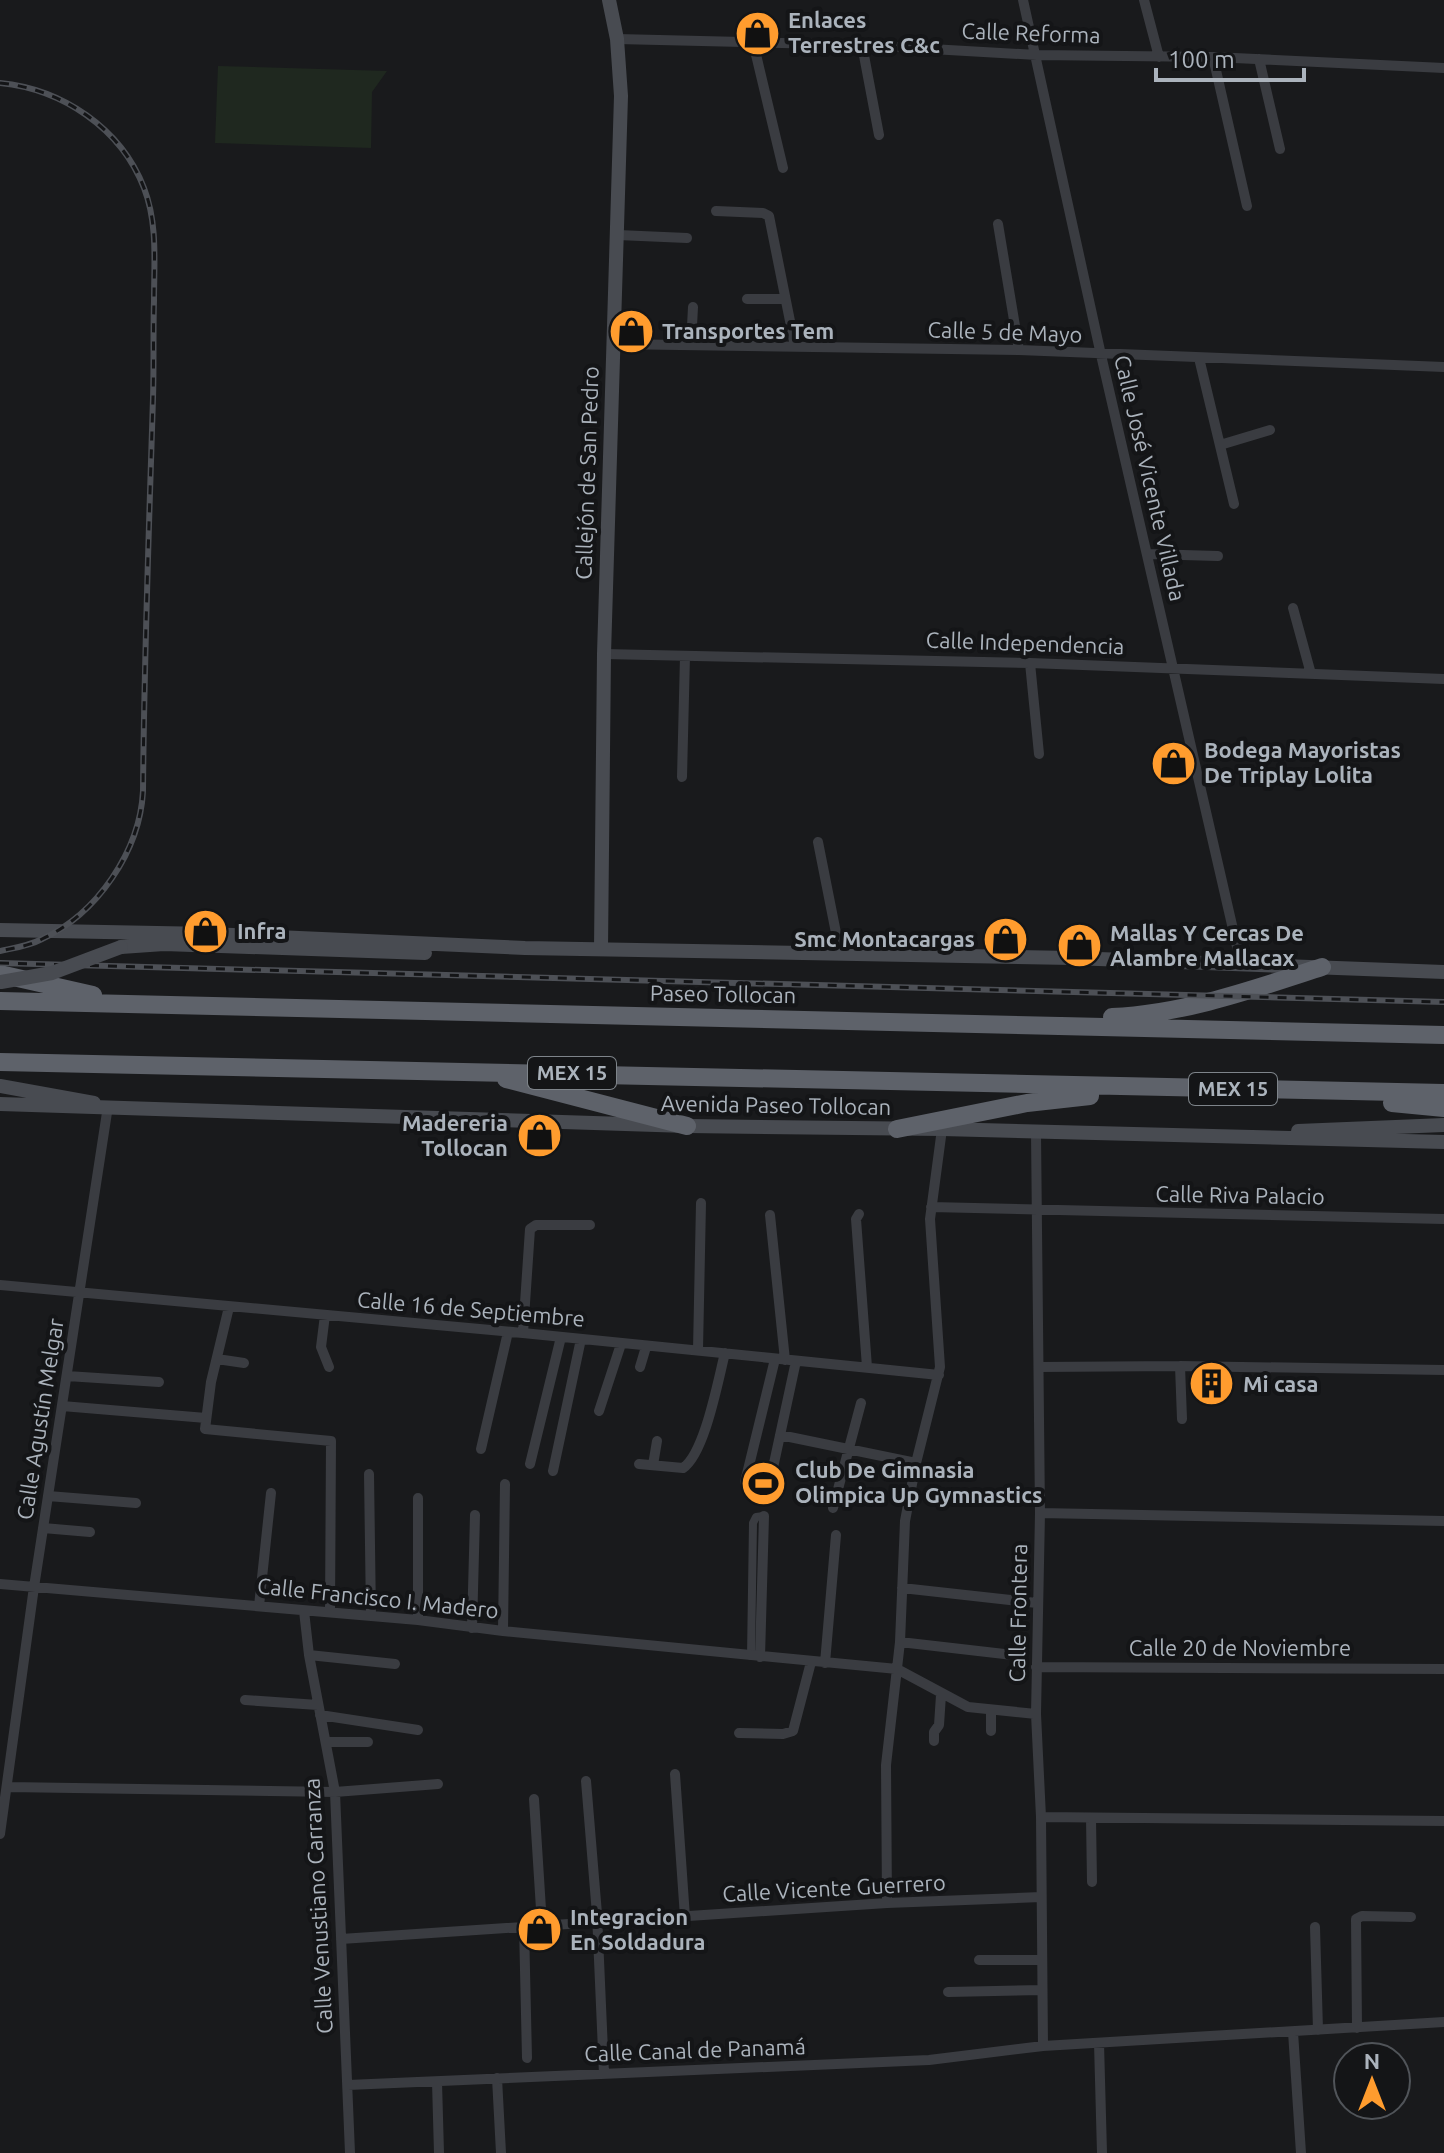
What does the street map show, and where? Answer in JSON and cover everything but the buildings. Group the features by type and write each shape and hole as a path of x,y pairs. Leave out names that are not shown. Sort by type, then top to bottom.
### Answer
{"highway":[{"path":"945,1023 987,1018 1124,1016 1159,1012 1232,996 1322,967"},
{"path":"0,974 90,995 147,1003"},
{"name":"Paseo Tollocan","path":"0,1001 1444,1035"},
{"name":"MEX 15","path":"0,1062 1444,1093"},
{"path":"476,1071 687,1126"},
{"path":"897,1129 1027,1103 1144,1087"},
{"path":"1322,1091 1397,1104 1444,1108"}],"main road":[{"name":"Callejón de San Pedro","path":"601,949 604,654 621,96 617,39 609,0"},
{"path":"0,930 1444,972"},
{"path":"0,982 52,973 121,947 164,944 501,955 547,954 581,949"},
{"name":"Avenida Paseo Tollocan","path":"0,1086 108,1106"},
{"name":"Avenida Paseo Tollocan","path":"0,1104 687,1126 1444,1142"},
{"path":"1267,1139 1308,1130 1444,1125"}],"street":[{"name":"Calle José Vicente Villada","path":"1023,0 1241,964"},
{"path":"1144,0 1159,57"},
{"name":"Calle Reforma","path":"617,39 862,45 1037,55 1213,57 1444,68"},
{"path":"753,42 783,168"},
{"path":"862,45 879,135"},
{"path":"1213,57 1247,206"},
{"path":"1259,59 1280,149"},
{"path":"716,211 768,215 795,346"},
{"path":"998,224 1019,350"},
{"path":"618,235 687,238"},
{"path":"747,299 785,299"},
{"path":"691,345 693,307"},
{"name":"Calle 5 de Mayo","path":"613,344 1019,350 1444,367"},
{"path":"1199,358 1234,504"},
{"path":"1220,445 1270,430"},
{"path":"1147,554 1218,556"},
{"path":"1293,608 1311,674"},
{"name":"Calle Independencia","path":"604,654 1030,663 1444,679"},
{"path":"682,777 685,656"},
{"path":"1030,663 1039,754"},
{"path":"818,842 840,953"},
{"name":"Calle Agustín Melgar","path":"0,1834 34,1587 108,1106"},
{"path":"887,1903 886,1765 900,1642 905,1521 916,1463 939,1375 931,1207 942,1129"},
{"name":"Calle Frontera","path":"1036,1133 1040,1513 1036,1714 1041,1817 1043,2046"},
{"path":"698,1350 701,1203"},
{"name":"Calle Riva Palacio","path":"931,1207 1444,1219"},
{"path":"859,1214 856,1219 867,1367"},
{"path":"768,1491 780,1435 785,1360 770,1215"},
{"path":"523,1333 530,1229 536,1225 590,1225"},
{"name":"Calle 16 de Septiembre","path":"0,1285 939,1375"},
{"path":"229,1307 206,1430 331,1441 330,1612"},
{"path":"325,1315 321,1347 329,1367"},
{"path":"481,1449 508,1332"},
{"path":"530,1464 561,1337"},
{"path":"553,1471 581,1339"},
{"path":"599,1411 621,1344"},
{"path":"640,1367 646,1347"},
{"path":"639,1464 683,1468 691,1460 703,1432 725,1353"},
{"path":"217,1359 244,1363"},
{"path":"745,1482 785,1360"},
{"path":"1180,1366 1182,1419"},
{"path":"1039,1367 1444,1370"},
{"path":"67,1376 159,1382"},
{"path":"833,1508 861,1403"},
{"path":"62,1406 206,1418"},
{"path":"780,1435 916,1463"},
{"path":"653,1465 657,1441"},
{"path":"369,1474 371,1616"},
{"path":"503,1631 505,1484"},
{"path":"259,1606 271,1493"},
{"path":"48,1496 136,1503"},
{"path":"418,1498 418,1620"},
{"path":"1040,1513 1444,1521"},
{"path":"472,1628 475,1515"},
{"path":"756,1657 764,1516"},
{"path":"43,1528 90,1532"},
{"path":"825,1663 836,1535"},
{"name":"Calle Francisco I. Madero","path":"0,1584 418,1620 472,1628 897,1669 968,1707 1036,1714"},
{"path":"902,1588 1037,1603"},
{"name":"Calle Venustiano Carranza","path":"304,1611 309,1655 335,1792 350,2153"},
{"path":"900,1642 1013,1655"},
{"path":"309,1655 395,1664"},
{"path":"739,1733 783,1734 793,1731 811,1662"},
{"name":"Calle 20 de Noviembre","path":"1036,1667 1444,1669"},
{"path":"934,1741 934,1732 939,1725 941,1695"},
{"path":"245,1700 319,1710 418,1730"},
{"path":"991,1711 991,1731"},
{"path":"326,1742 368,1742"},
{"path":"675,1774 685,1917"},
{"path":"586,1781 604,2074"},
{"path":"8,1787 335,1792 438,1784"},
{"path":"534,1799 542,1925"},
{"path":"1041,1817 1444,1821"},
{"path":"1091,1818 1092,1882"},
{"name":"Calle Vicente Guerrero","path":"341,1939 887,1903 1041,1897"},
{"path":"1357,2028 1356,1919 1362,1916 1411,1917"},
{"path":"524,1926 527,2058"},
{"path":"1315,1927 1318,2030"},
{"path":"979,1960 1042,1960"},
{"path":"948,1992 1042,1990"},
{"name":"Calle Canal de Panamá","path":"348,2085 929,2060 1043,2046 1444,2022"},
{"path":"1293,2032 1301,2153"},
{"path":"1099,2043 1102,2153"},
{"path":"497,2078 501,2153"},
{"path":"437,2082 439,2153"}],"shaded area":[{"path":"218,66 387,71 372,92 371,148 215,143"}],"railway":[{"path":"0,83 23,87 67,103 87,115 121,147 144,188 155,258 140,814 124,858 112,878 81,914 37,941 0,951"},
{"path":"0,963 1444,1002"}],"place":[{"name":"Enlaces Terrestres C&c","path":"757,33"},
{"name":"Transportes Tem","path":"631,331"},
{"name":"Bodega Mayoristas De Triplay Lolita","path":"1173,763"},
{"name":"Infra","path":"206,931"},
{"name":"Smc Montacargas","path":"1006,939"},
{"name":"Mallas Y Cercas De Alambre Mallacax","path":"1079,946"},
{"name":"Madereria Tollocan","path":"539,1136"},
{"name":"Mi casa","path":"1212,1384"},
{"name":"Club De Gimnasia Olimpica Up Gymnastics","path":"764,1483"},
{"name":"Integracion En Soldadura","path":"539,1930"}]}
